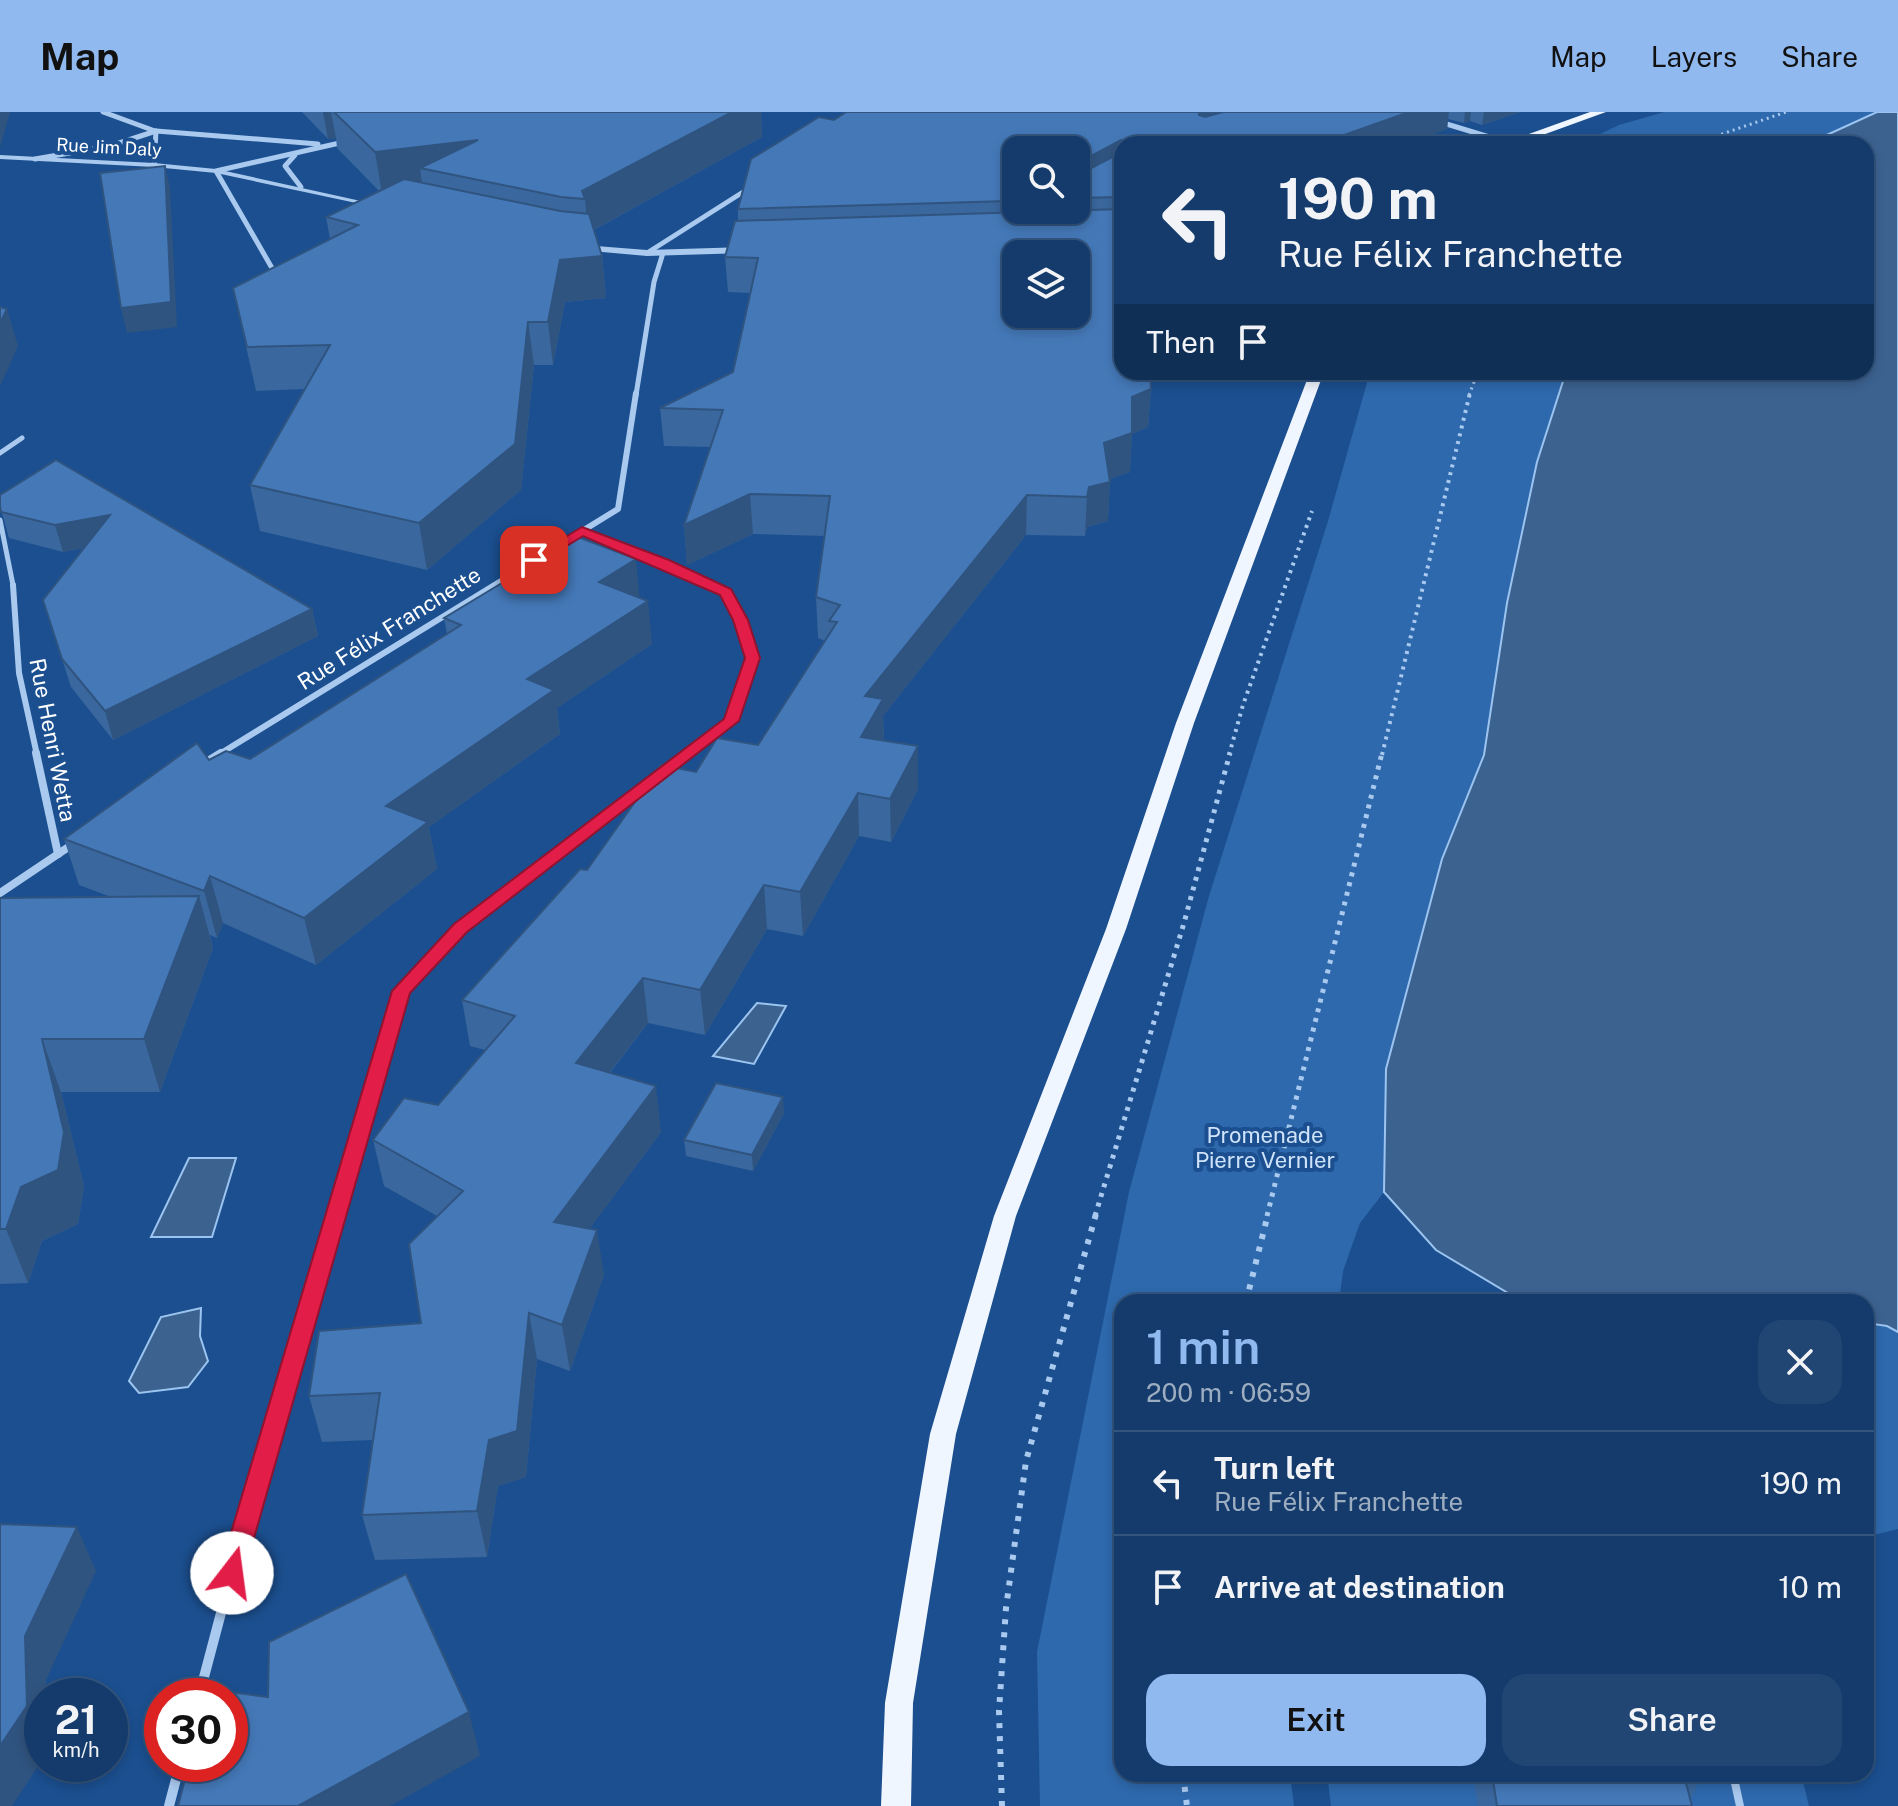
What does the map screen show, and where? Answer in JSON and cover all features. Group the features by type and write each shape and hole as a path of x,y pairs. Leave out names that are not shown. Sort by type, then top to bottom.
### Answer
{"main road":[{"path":"1529,136 1601,112"},
{"path":"896,1806 899,1703 943,1434 1005,1216 1116,929 1185,723 1314,380"}],"street":[{"path":"103,112 156,131 265,142 331,144"},
{"path":"1438,121 1486,136"},
{"path":"32,160 110,146 156,131"},
{"path":"154,165 156,131"},
{"path":"277,277 216,171 346,141"},
{"path":"301,187 285,166 293,155 331,144"},
{"name":"Rue Jim Daly","path":"0,157 216,171 385,207"},
{"path":"647,253 752,187"},
{"path":"577,247 647,253 757,249"},
{"name":"Rue Félix Franchette","path":"192,771 618,509 654,282 663,253"},
{"path":"204,1678 248,1511 401,991 461,928 731,721 753,658 726,592 664,563 582,531"},
{"name":"Rue Henri Wetta","path":"13,585 19,673 58,854"},
{"path":"0,893 85,837"},
{"path":"169,1806 175,1782"}],"lane":[{"path":"0,453 22,438"},
{"path":"0,520 13,585"},
{"path":"1735,1782 1740,1806"}],"path":[{"path":"1716,136 1786,112"},
{"path":"1248,1294 1436,537 1465,406 1475,380"},
{"path":"1002,1806 999,1711 1006,1608 1026,1461 1089,1236 1184,923 1243,705 1314,504"},
{"path":"1184,1782 1187,1806"}],"green space":[{"path":"1664,112 1877,112 1824,136 1596,136 1619,125"},
{"name":"Promenade Pierre Vernier","path":"1368,380 1563,380 1537,462 1507,603 1484,755 1442,859 1386,1069 1384,1192 1360,1223 1343,1271 1340,1294 1114,1294 1114,1782 1291,1782 1294,1806 1040,1806 1037,1652 1129,1192 1209,896 1328,521"},
{"path":"1874,1324 1888,1326 1898,1332 1898,1529 1874,1535"},
{"path":"1328,1782 1803,1782 1809,1806 1331,1806"}],"shaded area":[{"path":"1877,112 1898,112 1898,1332 1874,1324 1874,1294 1510,1294 1436,1250 1384,1192 1386,1069 1442,859 1484,755 1507,603 1537,462 1563,380 1874,380 1874,136 1824,136"},
{"path":"757,1003 786,1006 754,1064 713,1056"},
{"path":"189,1158 236,1158 212,1237 151,1237"},
{"path":"201,1308 200,1336 208,1361 188,1387 139,1393 129,1381 161,1317"}],"building":[{"path":"334,112 732,112 582,191 585,199 561,197 420,168 478,140 375,152"},
{"path":"846,112 1199,112 1205,117 1223,112 1409,112 1341,136 1114,136 1114,144 1090,157 1090,136 1002,136 1002,201 738,209 751,159 819,117 834,120"},
{"path":"1114,156 1114,197 1090,198 1090,169"},
{"path":"165,166 171,302 121,308 100,173"},
{"path":"404,179 560,211 589,214 602,256 560,260 548,322 528,322 515,444 419,523 250,485 330,345 247,347 233,288 358,225 326,217"},
{"path":"1114,209 1114,380 1150,380 1151,389 1132,397 1132,433 1104,443 1110,482 1089,487 1087,497 1027,495 865,696 883,699 861,737 918,746 890,799 858,793 800,892 764,885 700,990 643,978 576,1063 656,1086 554,1222 597,1230 562,1325 529,1313 517,1431 489,1440 477,1511 362,1515 380,1393 309,1396 319,1331 421,1323 409,1244 463,1191 373,1140 404,1098 438,1105 515,1016 462,1000 580,869 587,870 661,765 696,772 717,738 758,745 837,622 829,621 840,605 816,597 830,496 750,494 684,525 723,410 660,408 733,372 758,258 725,257 735,221 1002,213 1002,224 1090,224 1090,210"},
{"path":"0,307 7,309 0,323"},
{"path":"56,460 312,609 105,711 62,659 43,600 110,515 55,525 1,512 0,495"},
{"path":"578,537 636,559 599,582 648,601 527,679 554,690 386,806 428,822 304,918 210,876 204,891 64,839 197,743 209,760 226,751 250,759 461,625 444,618"},
{"path":"199,896 144,1039 42,1039 64,1132 58,1170 21,1187 6,1229 0,1229 0,898"},
{"path":"716,1083 783,1097 752,1155 684,1140"},
{"path":"0,1524 77,1527 25,1636 24,1710 0,1746"},
{"path":"406,1574 469,1712 298,1806 178,1806 184,1782 248,1782 248,1694 268,1697 269,1642"},
{"path":"1493,1782 1686,1782 1692,1806 1497,1806"}],"route":[{"path":"232,1573 401,991 461,928 731,721 753,658 726,592 664,563 582,531 534,560"}]}
